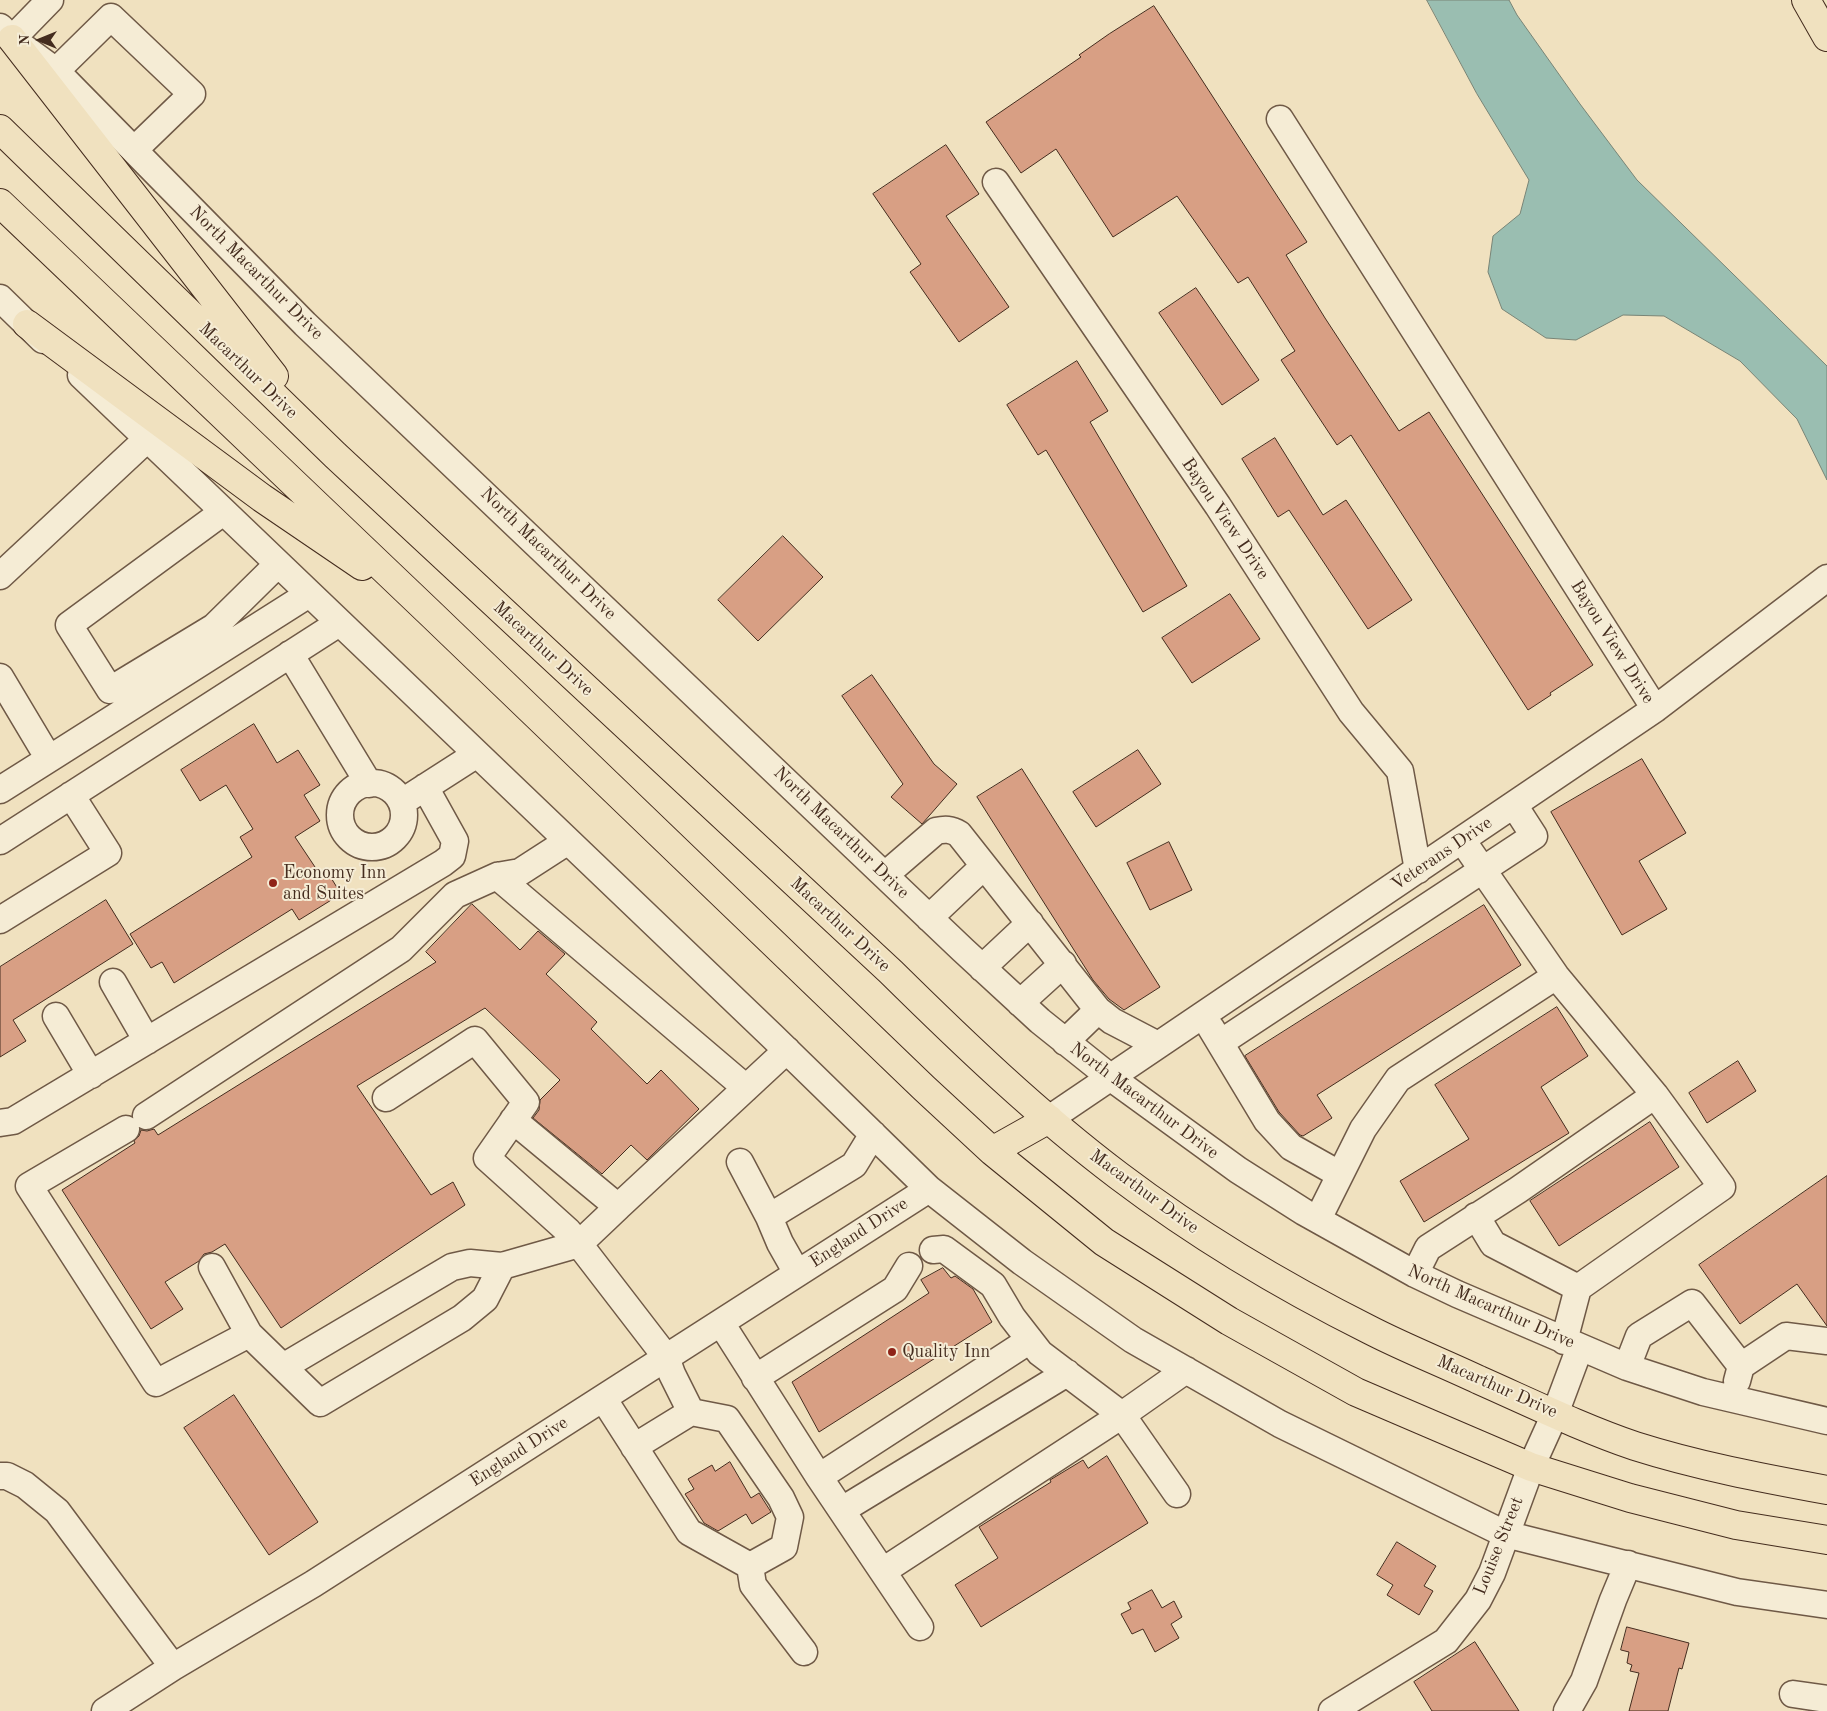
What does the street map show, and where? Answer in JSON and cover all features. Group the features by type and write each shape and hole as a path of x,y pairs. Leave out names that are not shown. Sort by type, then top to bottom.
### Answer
{"main road":[{"path":"1813,2 1827,37"},
{"path":"6,33 335,455"},
{"name":"Macarthur Drive","path":"0,128 335,455 884,965 963,1042 1049,1119 1118,1176 1199,1232 1294,1291 1372,1332 1555,1414 1635,1446 1738,1474 1827,1490"},
{"path":"0,204 429,612 843,1012 992,1152 1104,1242 1229,1321 1356,1392 1530,1467 1630,1498 1726,1522 1827,1540"},
{"path":"27,324 262,498 429,612"},
{"path":"992,1152 1049,1119"}],"street":[{"path":"6,33 50,0"},
{"path":"56,71 111,17 192,94 134,150"},
{"name":"North Macarthur Drive","path":"6,33 56,71 305,324 929,918 1020,1003 1065,1042 1110,1077 1238,1170 1304,1212 1415,1274 1627,1367 1703,1392 1827,1421"},
{"name":"Bayou View Drive","path":"1280,119 1655,709"},
{"name":"Bayou View Drive","path":"996,182 1218,506 1351,712 1400,771 1418,870"},
{"path":"0,298 787,1050 929,1189 1022,1262 1133,1340 1280,1424 1505,1534 1737,1592 1827,1605"},
{"path":"0,576 147,439"},
{"path":"223,512 69,626 110,690 214,627 278,564"},
{"name":"Veterans Drive","path":"1049,1119 1655,709 1818,585"},
{"path":"0,790 309,594"},
{"path":"0,841 338,623"},
{"path":"290,654 369,784"},
{"path":"0,677 48,759"},
{"path":"401,802 477,754"},
{"path":"369,784 379,784 396,794 401,802 404,813 403,824 398,834 390,842 380,847 369,848 349,838 343,829 340,819 344,800 359,786 369,784"},
{"path":"0,1123 13,1122 452,856 456,841 425,787"},
{"path":"0,920 108,853 71,795"},
{"path":"1220,1043 1534,836 1514,805"},
{"path":"885,875 936,831 943,829 952,830 959,834 1098,1010 1112,1021 1158,1045"},
{"path":"1462,840 1556,976 1655,1095 1722,1187 1578,1288 1493,1244 1476,1216"},
{"path":"249,1334 156,1383 29,1186 136,1122 401,949 455,896 497,876 520,872 568,841"},
{"path":"929,918 984,866"},
{"path":"497,876 746,1088"},
{"path":"982,968 1030,923"},
{"path":"1317,938 1336,966"},
{"path":"1020,1003 1063,964"},
{"path":"1318,1219 1363,1129 1398,1079 1556,976"},
{"path":"113,982 148,1041"},
{"path":"1065,1042 1098,1010"},
{"path":"1204,1015 1267,1121 1292,1147 1340,1174"},
{"path":"56,1016 91,1075"},
{"path":"386,1098 475,1040 526,1102 487,1158 568,1231 579,1244 666,1357 672,1374 691,1412"},
{"path":"283,1366 452,1267 470,1263 502,1266 579,1244 787,1050"},
{"path":"1415,1274 1428,1248 1518,1190 1655,1095"},
{"path":"513,1120 618,1207"},
{"path":"769,1217 854,1165 873,1134"},
{"path":"740,1162 797,1273"},
{"name":"England Drive","path":"105,1711 173,1667 313,1584 929,1189"},
{"path":"958,1259 981,1230"},
{"path":"933,1250 944,1249 993,1285 1012,1317 1040,1353 1122,1415 1176,1494"},
{"path":"212,1267 249,1334 320,1403 462,1318 485,1299 502,1266"},
{"path":"755,1378 895,1289 909,1266"},
{"name":"Louise Street","path":"1332,1711 1446,1641 1478,1600 1492,1573 1530,1467 1555,1414 1572,1344 1578,1288"},
{"path":"1627,1367 1639,1336 1692,1303 1741,1366"},
{"path":"721,1323 819,1477 920,1627"},
{"path":"1732,1399 1741,1366 1786,1336 1827,1341"},
{"path":"819,1477 1030,1340"},
{"path":"883,1572 1122,1415 1186,1370"},
{"path":"842,1510 1067,1373"},
{"path":"603,1398 689,1532 750,1566"},
{"path":"634,1447 691,1412 726,1420 781,1498 790,1517 784,1546 750,1566"},
{"path":"0,1476 7,1476 25,1484 57,1511 173,1667"},
{"path":"1567,1711 1584,1681 1628,1564"},
{"path":"750,1566 753,1586 804,1652"},
{"path":"1793,1694 1827,1699"}],"water":[{"path":"1427,0 1509,0 1517,15 1580,104 1637,180 1827,366 1827,480 1797,419 1740,361 1664,316 1623,315 1576,340 1546,338 1502,309 1488,272 1493,236 1520,214 1529,180 1477,94"}],"building":[{"path":"1154,6 1307,242 1286,255 1399,431 1429,412 1593,665 1528,710 1351,435 1337,445 1281,360 1295,351 1248,277 1238,283 1177,196 1113,237 1056,149 1021,173 986,122 1081,57 1079,55 1109,34"},
{"path":"946,145 979,194 946,216 1009,307 959,342 910,272 921,264 873,194"},
{"path":"1196,288 1259,380 1222,405 1159,313"},
{"path":"1077,361 1108,411 1090,422 1187,586 1143,612 1046,450 1038,455 1007,405"},
{"path":"1275,438 1323,515 1346,500 1412,600 1368,629 1289,510 1278,517 1242,459"},
{"path":"783,536 823,577 758,641 718,600"},
{"path":"1230,594 1260,639 1192,683 1162,638"},
{"path":"872,675 934,764 957,784 922,824 891,797 903,784 842,696"},
{"name":"Economy Inn and Suites","path":"254,724 277,763 298,750 320,785 304,795 320,821 295,837 319,873 325,868 341,894 299,920 292,909 174,983 162,962 151,968 130,934 252,857 240,837 253,829 226,785 200,801 181,770"},
{"path":"1138,750 1161,784 1096,827 1073,792"},
{"path":"1642,759 1686,833 1639,861 1667,909 1622,935 1551,812"},
{"path":"1022,769 1160,987 1124,1010 1109,999 1093,980 977,797"},
{"path":"1169,842 1192,890 1150,910 1127,863"},
{"path":"106,900 133,944 13,1020 26,1041 0,1057 0,967"},
{"path":"472,904 520,950 538,931 565,954 546,974 597,1022 591,1029 647,1084 661,1070 699,1109 647,1160 631,1145 602,1174 533,1118 539,1110 540,1100 560,1080 485,1008 357,1086 431,1195 453,1182 465,1205 281,1328 225,1244 212,1252 204,1254 199,1261 165,1282 183,1309 151,1329 62,1190 135,1143 134,1141 139,1136 141,1130 154,1129 158,1135 436,962 426,952"},
{"path":"1484,905 1521,965 1317,1095 1332,1118 1303,1136 1300,1135 1279,1112 1245,1056"},
{"path":"1557,1007 1588,1056 1541,1087 1569,1133 1424,1222 1400,1181 1469,1139 1435,1085"},
{"path":"1738,1061 1756,1091 1707,1123 1689,1093"},
{"path":"1650,1122 1679,1167 1559,1246 1530,1201"},
{"path":"1827,1176 1827,1326 1797,1284 1740,1324 1699,1265"},
{"name":"Quality Inn","path":"943,1268 951,1278 955,1276 973,1289 992,1322 819,1432 792,1382 929,1293 921,1280"},
{"path":"234,1395 318,1522 269,1555 184,1428"},
{"path":"1107,1456 1148,1523 981,1627 955,1585 998,1558 979,1527 1083,1460 1088,1468"},
{"path":"730,1462 751,1498 759,1493 771,1512 752,1524 746,1514 718,1531 704,1523 685,1494 694,1489 688,1479 712,1465 715,1471"},
{"path":"1397,1542 1436,1566 1424,1586 1433,1591 1419,1615 1387,1595 1393,1585 1377,1575"},
{"path":"1152,1590 1162,1608 1174,1601 1182,1617 1171,1624 1179,1638 1155,1652 1143,1629 1132,1634 1121,1614 1131,1609 1128,1603"},
{"path":"1627,1627 1689,1643 1682,1669 1679,1668 1668,1711 1629,1711 1639,1673 1630,1671 1632,1665 1627,1663 1629,1652 1621,1650"},
{"path":"1475,1642 1519,1711 1432,1711 1414,1682"}],"place":[{"name":"Economy Inn and Suites","path":"273,883"},
{"name":"Quality Inn","path":"892,1352"}]}
